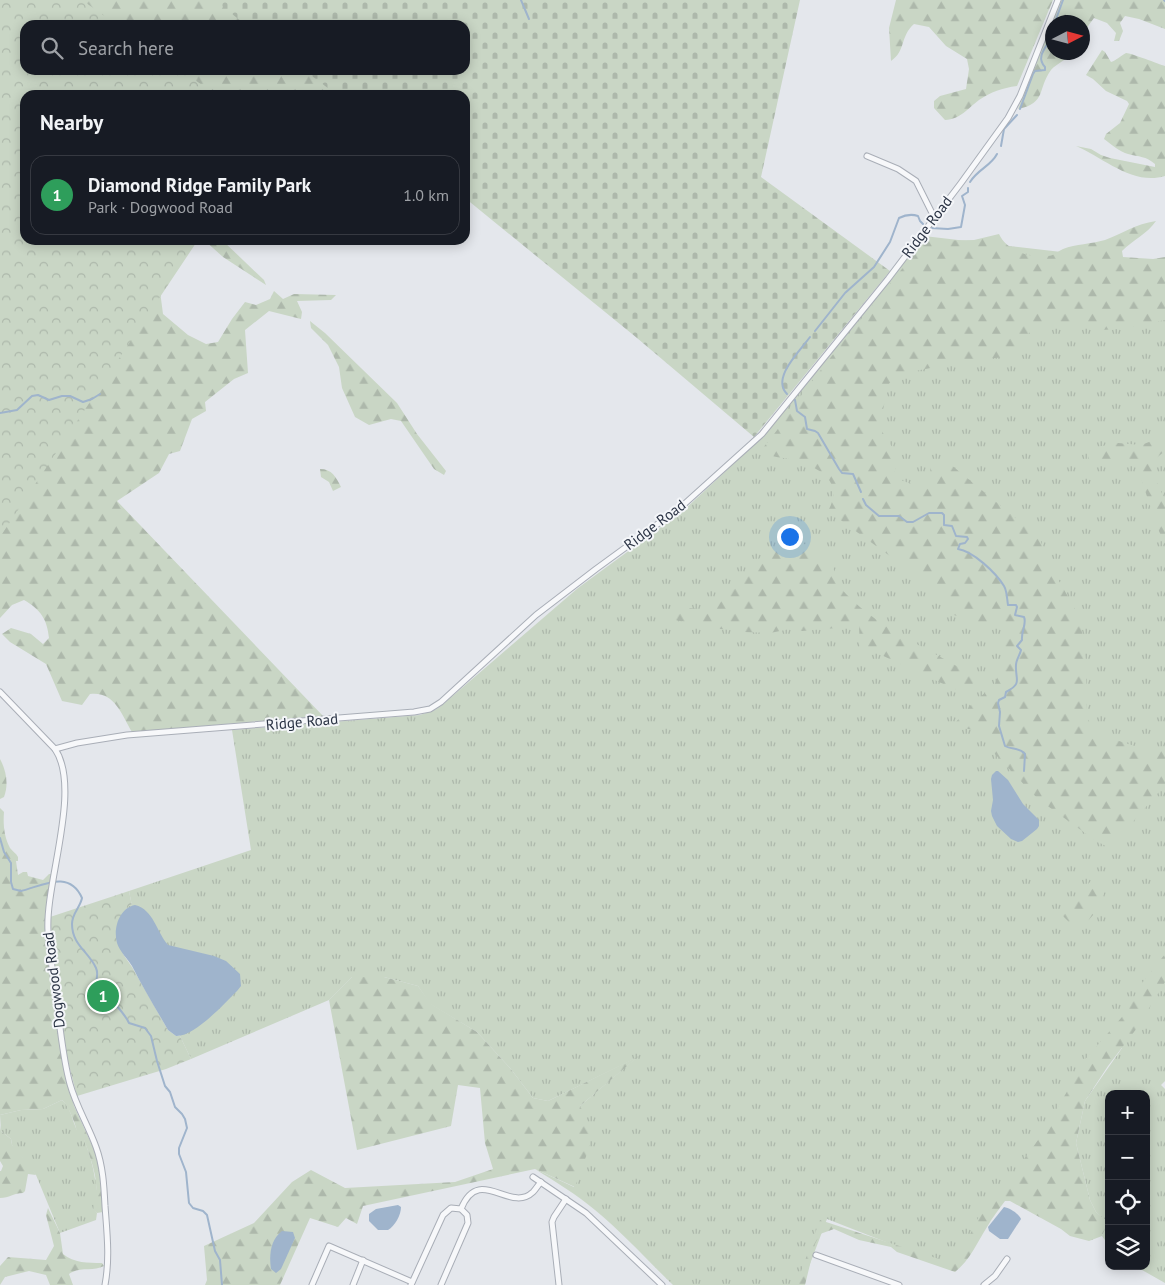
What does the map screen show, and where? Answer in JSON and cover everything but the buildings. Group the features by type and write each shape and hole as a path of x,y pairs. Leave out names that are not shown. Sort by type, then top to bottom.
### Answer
{"street":[{"name":"Ridge Road","path":"54,749 77,742 127,735 414,712 436,706 536,615 596,569 682,508 762,434 888,278 983,153 1014,108 1058,0"},
{"path":"867,156 898,169 916,181 934,217"},
{"name":"Dogwood Road","path":"0,692 54,749 62,762 64,778 62,816 48,916 48,933 66,1066 76,1102 96,1147 102,1168 109,1256 105,1285"},
{"path":"532,1177 597,1222 662,1285"},
{"path":"461,1208 465,1198 473,1191 482,1189 508,1196 522,1197 533,1192 541,1182"},
{"path":"559,1285 552,1222 566,1199"},
{"path":"312,1285 329,1246 412,1283 443,1215 451,1208 461,1208 467,1215 468,1223 441,1285"},
{"path":"816,1255 899,1285"},
{"path":"984,1285 995,1276 1006,1259"},
{"path":"353,1285 363,1260"}],"green space":[{"path":"0,0 232,0 253,20 20,20 20,75 318,75 337,90 24,90"},
{"path":"0,0 82,0 110,20 20,20 20,75 188,75 209,90 20,90 20,245 195,245 0,537"},
{"path":"219,0 800,0 761,177 890,271 754,437 637,338 470,202 470,90 330,90 311,75 470,75 470,20 240,20 218,3"},
{"path":"896,0 1053,0 1047,15 1045,15 1045,19 1017,86 992,93 979,100 960,116 951,119 945,120 934,108 934,101 940,96 966,89 969,69 967,59 946,46 929,27 914,24 907,33 899,53 891,61 889,28"},
{"path":"1061,0 1165,0 1165,29 1125,16 1120,23 1123,31 1119,41 1114,41 1116,33 1107,23 1094,18 1090,23 1090,15 1055,15"},
{"path":"1045,41 1045,60 1064,60 1051,70 1037,99 1033,103 1018,109"},
{"path":"1102,50 1111,62 1126,53 1165,66 1165,176 1153,178 1130,174 1076,146 1091,149 1110,158 1155,167 1155,164 1149,159 1125,153 1104,139 1106,134 1120,123 1129,104 1127,101 1106,91 1086,75"},
{"path":"1156,221 1122,251 1123,257 1153,259 1165,257 1165,320 1120,329 1100,330 1069,322 1051,323 1029,333 1019,352 1014,356 966,361 896,376 888,385 883,410 883,433 894,450 898,461 893,477 919,487 931,488 930,461 944,459 1018,520 1032,528 1040,539 1048,562 1078,614 1086,663 1087,714 1091,728 1097,734 1144,749 1145,753 1165,749 1165,785 1110,848 1096,841 1038,799 994,753 994,740 970,729 961,728 956,722 971,705 995,684 1000,670 1004,642 1002,627 993,623 984,626 954,615 938,591 828,511 833,491 827,477 820,471 803,463 770,455 763,452 762,449 824,366 925,241 974,240 999,234 1008,246 1015,250 1030,255 1046,256 1053,255 1068,247 1105,240 1136,226"},
{"path":"924,236 1165,264 1165,1081 1161,1085 1165,1089 1165,1283 1142,1270 1150,1270 1150,1090 1105,1090 1105,1220 1096,1212 1090,1200 1076,1143 1085,1101 1122,1048 1113,1042 955,1269 827,1219 802,1285 673,1285 595,1210 535,1169 574,1187 580,1106 636,1058 548,1101 533,1098 510,1068 477,1032 430,1004 418,986 384,977 352,977 329,1000 191,1059 180,1036 116,930 129,906 132,906 129,891 251,850 232,730 420,715 435,710 578,588 683,511 756,443"},
{"path":"210,245 227,245 264,280 266,285 223,257"},
{"path":"0,257 160,291 163,314 188,335 206,344 218,342 245,302 256,305 270,299 274,291 283,299 294,294 336,295 331,300 297,301 302,312 301,319 269,311 245,330 248,373 234,379 205,402 206,411 192,419 180,451 169,454 159,473 117,501 323,716 132,732 116,705 105,696 90,694 82,705 62,701 46,664 10,642 2,634 11,628 31,634 43,644 49,638 45,620 35,607 24,600 12,605 0,618"},
{"path":"310,321 325,333 397,403 417,434 446,471 444,475 434,469 401,421 391,419 369,425 355,417 342,388 339,367 328,345 311,328"},
{"path":"1165,436 1165,451 1155,459 1152,472 1165,500 1165,544 1136,464 1104,463 1089,459 1087,449 1118,443 1141,445"},
{"path":"320,469 331,472 341,487 333,491 329,482 321,477"},
{"path":"795,540 810,547 825,558 832,566 846,594 876,620 978,679 966,690 954,689 877,653 860,648 859,626 802,631 790,629 770,633 721,629 670,619 677,607 711,610 729,595 749,566 778,545"},
{"path":"0,759 7,782 4,797 0,799"},
{"path":"0,808 4,812 6,839 10,848 18,857 18,861 16,861 18,875 27,872 28,876 43,880 51,874 46,911 46,937 62,1058 74,1106 97,1156 103,1212 97,1213 93,1210 96,1196 96,1179 93,1166 84,1140 77,1134 72,1116 62,1100 43,1109 21,1110 0,1115"},
{"path":"1091,881 1099,883 1105,889 1101,901 1090,919 1079,925 1073,924 1060,914"},
{"path":"129,891 132,906 129,906 123,954 168,1030 176,1036 180,1036 191,1059 166,1069 77,1096 66,1054 51,939 50,917"},
{"path":"1165,954 1165,982 1137,1028 1108,1066 1085,1101 1076,1143 1090,1200 1096,1212 1105,1220 1105,1229 1102,1236 1089,1241 1070,1236 1061,1229 1010,1201 1005,1201 991,1220 969,1257 955,1272 897,1252 891,1247 859,1240 834,1229 820,1234 815,1244 805,1285 796,1285 820,1220 954,1264 982,1210 1006,1184 1041,1136 1083,1062 1128,1010 1139,987"},
{"path":"352,977 384,977 418,986 431,1004 477,1032 510,1068 533,1098 548,1101 639,1056 580,1106 592,1130 588,1151 575,1187 535,1169 363,1206 357,1224 346,1218 338,1227 310,1218 280,1285 205,1285 207,1280 204,1246 254,1223 292,1182 311,1170 345,1188 455,1182 493,1169 485,1143 480,1088 458,1085 451,1126 357,1150 329,1000"},
{"path":"62,1100 69,1109 77,1131 84,1139 89,1154 96,1180 97,1200 94,1210 97,1213 96,1220 60,1233 36,1175 12,1145 11,1139 1,1131 0,1115 21,1110 43,1109"},
{"path":"0,1125 1,1131 11,1139 12,1145 21,1151 22,1157 26,1159 36,1175 28,1174 23,1193 0,1198 0,1171 3,1166 0,1161"},
{"path":"48,1208 60,1233 63,1254 76,1261 102,1263 104,1266 95,1269 78,1270 69,1274 73,1285 50,1285 46,1275 29,1271 5,1277 0,1285 0,1266 8,1257 46,1260 54,1246 46,1215"},
{"path":"1105,1228 1105,1240 1102,1236"}],"water":[{"path":"996,771 1008,780 1023,804 1039,820 1037,829 1022,841 1018,842 1011,839 997,826 992,816 991,779"},
{"path":"135,905 151,916 168,945 214,956 226,961 240,974 241,986 237,991 200,1026 183,1035 176,1036 168,1030 117,943 116,932 121,915 129,907"},
{"path":"398,1205 401,1207 399,1217 388,1230 378,1230 369,1221 369,1214 376,1209"},
{"path":"1004,1207 1014,1212 1021,1219 1008,1239 1000,1239 989,1231 988,1227"},
{"path":"282,1231 293,1232 295,1238 281,1269 276,1273 271,1269 270,1254 275,1239"}],"waterway":[{"path":"521,0 529,19"},
{"path":"1058,15 1063,0"},
{"path":"1020,109 1033,74 1035,71 1045,70 1041,59 1045,48"},
{"path":"1001,146 1004,129 1017,115"},
{"path":"970,182 997,154"},
{"path":"931,228 948,229 961,227 965,205 962,196 968,192 968,188"},
{"path":"815,331 845,293 874,267 890,242 899,218 916,215 923,224"},
{"path":"787,394 783,388 782,380 794,357 810,337"},
{"path":"0,413 17,410 32,396 38,395 49,400 70,396 83,402 100,394"},
{"path":"793,399 795,400 797,411 805,417 807,429 818,433 839,469 842,473 853,474 861,492"},
{"path":"863,499 866,505 879,516 899,516 907,522 913,522 929,513 942,513 944,515 944,525 952,526 956,536 967,537 968,539 965,543 960,544 958,549 977,558 996,575 1004,586 1008,605 1016,605 1015,615 1024,617 1022,640 1017,646 1021,650 1016,663 1017,681 1015,686 1006,692 1005,697 999,700 998,703 1000,712 999,726 1005,746 1020,750 1025,754 1024,771"},
{"path":"0,838 4,852 11,863 13,889 21,891 55,882 70,884 77,889 82,898 73,917 73,931 78,943 96,968 97,974 94,991 101,990 104,992 129,1023 145,1028 151,1036 165,1086 170,1092 175,1107 185,1119 187,1128 179,1148 179,1154 186,1172 189,1203 193,1208 203,1211 207,1215 215,1251 220,1260 222,1285"}],"place":[{"name":"Diamond Ridge Family Park","path":"103,996"}]}
